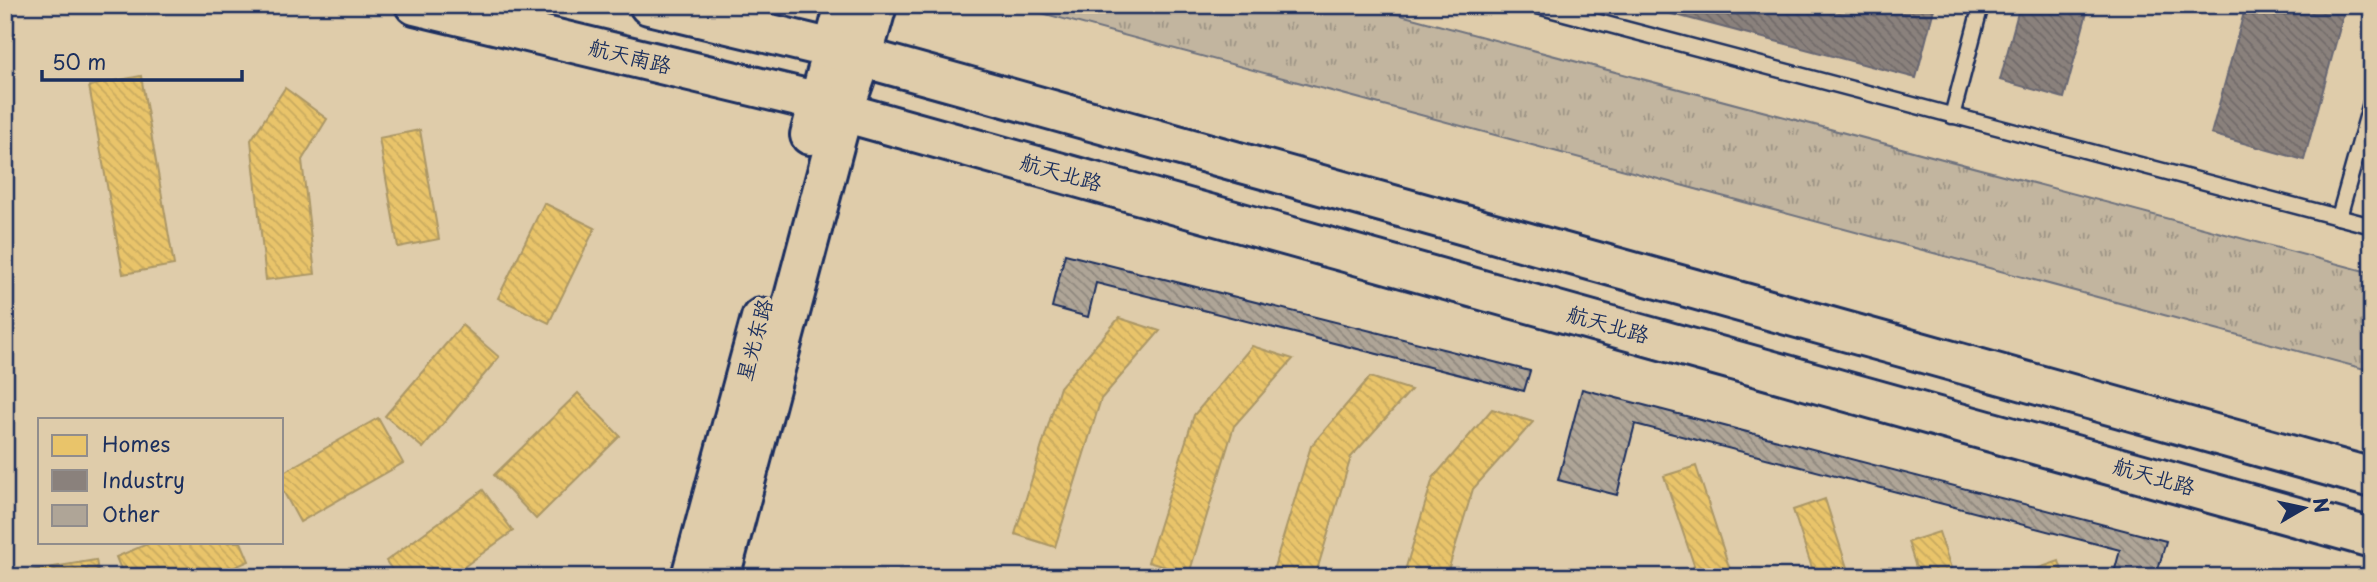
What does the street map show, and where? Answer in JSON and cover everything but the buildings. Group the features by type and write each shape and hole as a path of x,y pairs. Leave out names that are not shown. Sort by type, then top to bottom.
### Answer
{"main road":[{"name":"航天南路","path":"415,5 831,107"},
{"path":"649,5 848,54 2372,478"},
{"path":"845,5 848,54"},
{"path":"831,107 848,54 877,5"},
{"name":"航天北路","path":"831,107 2372,538"},
{"name":"星光东路","path":"691,577 831,107"},
{"name":"星光东路","path":"720,577 831,107"}],"lane":[{"path":"1534,5 2372,226"},
{"path":"1952,116 1981,5"},
{"path":"2339,217 2372,99"}],"green space":[{"path":"1030,5 1363,5 2372,273 2372,371 1034,11"}]}
